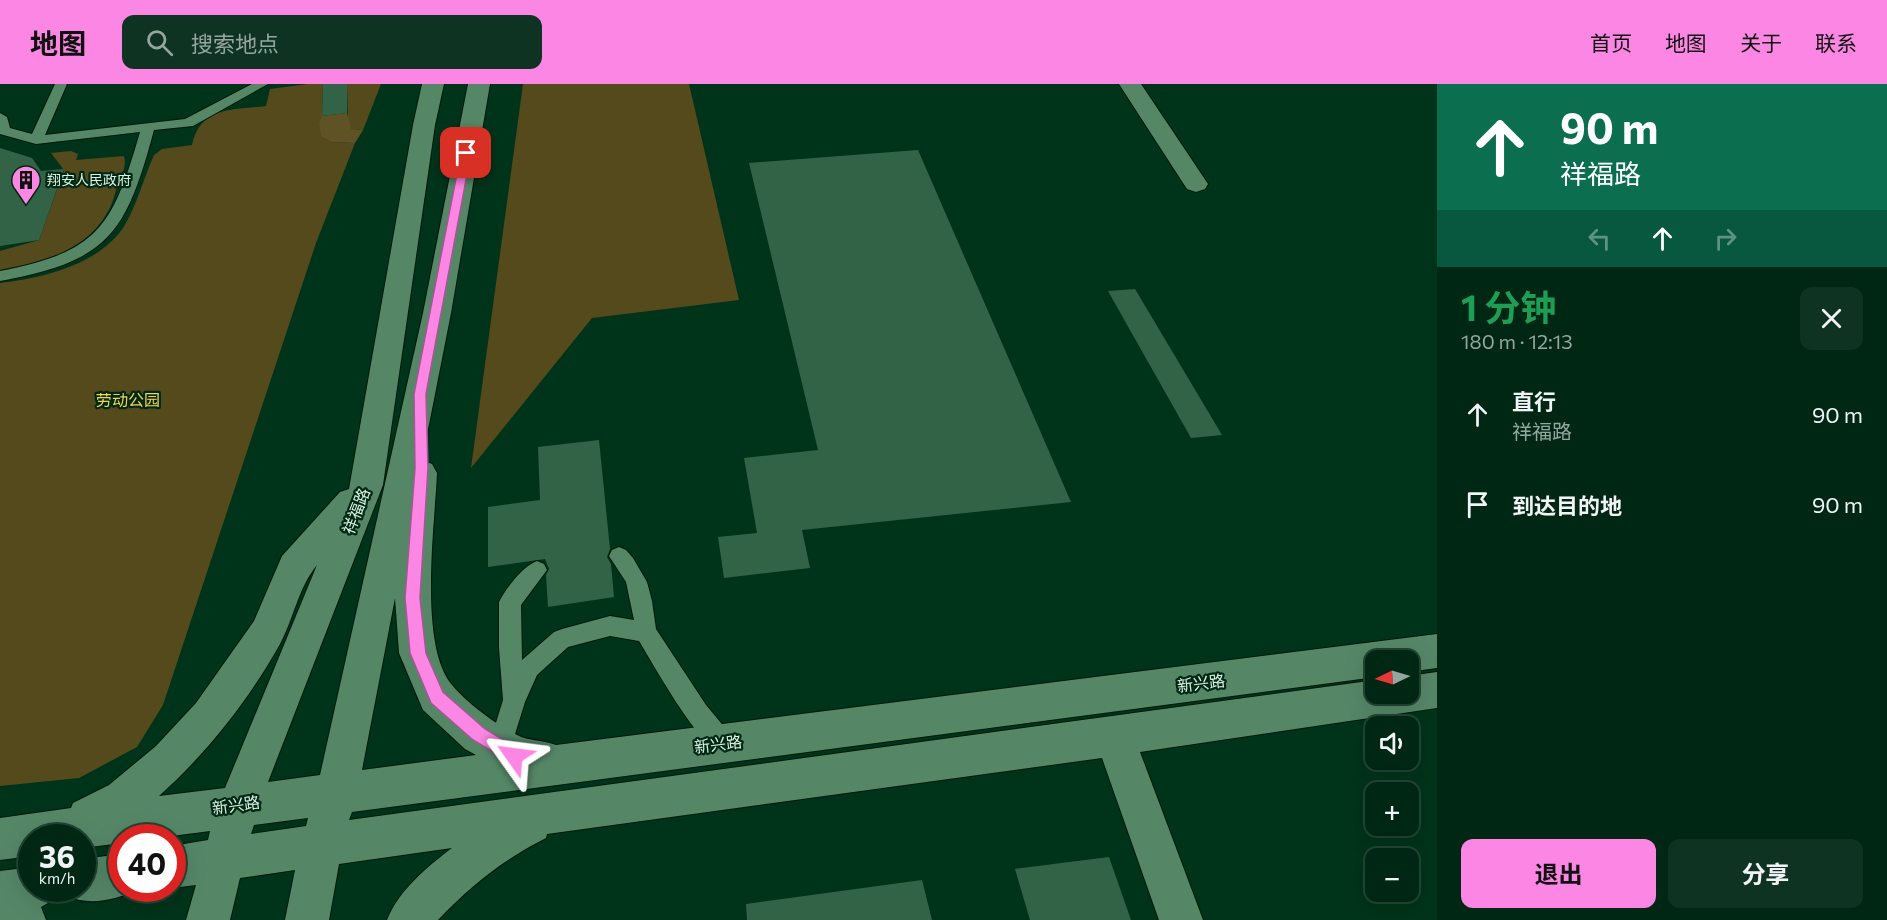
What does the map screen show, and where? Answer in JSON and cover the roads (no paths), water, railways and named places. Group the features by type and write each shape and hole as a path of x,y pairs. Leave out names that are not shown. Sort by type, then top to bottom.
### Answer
{"street":[{"name":"祥福路","path":"208,920 238,805 367,485 422,136 433,84"},
{"path":"307,920 321,845 337,791 420,394 479,84"},
{"path":"1130,84 1196,184"},
{"path":"420,394 421,468 413,598 418,653 437,697 479,735 497,760"},
{"path":"74,824 124,800 170,760 210,716 267,632 294,567 367,485"},
{"name":"新兴路","path":"96,826 337,791 497,760 570,763 1221,681 1437,651"},
{"path":"186,865 572,810 1115,737 1437,690"},
{"path":"1115,737 1181,920"},
{"path":"409,920 424,902 463,866 503,835 535,821 572,810"},
{"name":"新兴路","path":"0,839 18,837"},
{"path":"0,893 18,890"},
{"path":"0,911 24,920"}],"lane":[{"path":"36,140 61,84"},
{"path":"0,117 4,131 36,140 188,123 262,84"},
{"path":"0,276 65,259 86,249 113,222 134,174 148,128"},
{"path":"619,556 629,567 643,600 645,632 698,713 723,743"},
{"path":"514,701 510,648 510,602 537,570"},
{"path":"497,760 514,701 530,668 562,639 609,626 645,632"}],"place":[{"name":"翔安人民政府","path":"26,206"}],"park label":[{"name":"劳动公园","path":"128,400"}]}
